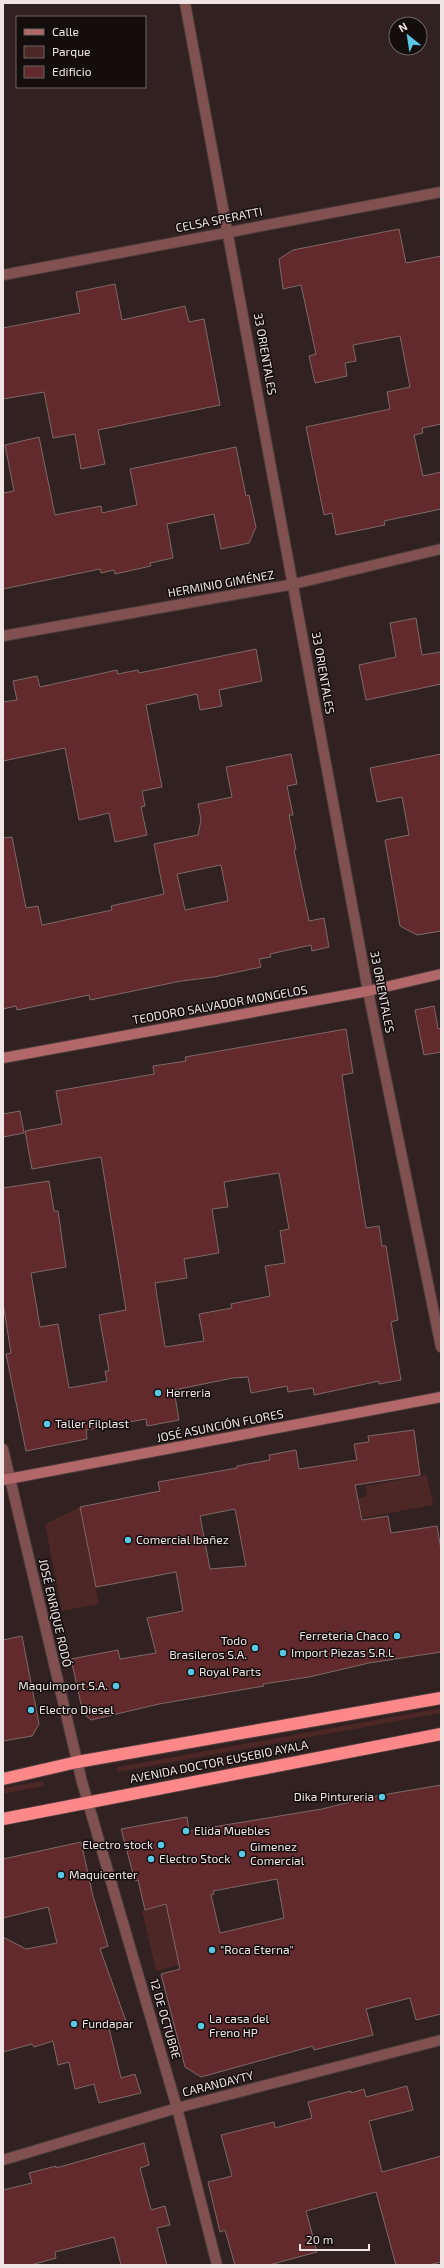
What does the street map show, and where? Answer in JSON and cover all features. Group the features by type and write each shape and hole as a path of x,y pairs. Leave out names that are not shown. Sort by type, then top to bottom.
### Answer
{"highway":[{"name":"AVENIDA DOCTOR EUSEBIO AYALA","path":"3,1779 77,1762 441,1698"},
{"name":"AVENIDA DOCTOR EUSEBIO AYALA","path":"3,1819 88,1801 441,1734"}],"street":[{"name":"33 ORIENTALES","path":"185,3 229,231 368,991 441,1346"},
{"name":"CELSA SPERATTI","path":"3,275 441,192"},
{"name":"HERMINIO GIMÉNEZ","path":"3,636 294,584 441,549"},
{"name":"TEODORO SALVADOR MONGELOS","path":"3,1058 368,991 441,974"},
{"name":"JOSÉ ASUNCIÓN FLORES","path":"7,1479 441,1398"},
{"name":"JOSÉ ENRIQUE RODÓ","path":"3,1449 7,1479 82,1782"},
{"name":"12 DE OCTUBRE","path":"82,1782 177,2108 217,2265"},
{"name":"CARANDAYTY","path":"3,2160 177,2108 441,2040"}],"green space":[{"path":"427,1475 433,1505 363,1518 358,1498 367,1496 365,1486"},
{"path":"80,1507 99,1604 62,1611 45,1524"},
{"path":"441,1708 441,1713 118,1772 116,1770 118,1767"},
{"path":"42,1781 44,1784 43,1786 3,1794 3,1788"},
{"path":"181,1901 205,1914 170,1922 179,1965 156,1971 142,1911"}],"building":[{"path":"399,229 406,263 441,256 441,424 422,428 423,433 414,435 423,476 441,472 441,509 384,521 385,525 336,535 332,513 324,515 306,427 390,409 387,392 410,387 400,336 353,345 356,361 345,363 347,376 315,383 309,356 316,354 301,285 283,289 279,259 293,250"},
{"path":"115,284 122,320 185,306 189,322 204,319 220,405 98,430 105,464 81,469 75,434 53,438 44,392 3,399 3,328 80,313 76,292"},
{"path":"39,437 55,515 101,506 102,513 137,505 130,469 236,447 246,496 249,495 256,527 249,543 221,549 214,514 167,524 173,558 150,563 151,566 115,574 114,570 101,573 100,569 3,589 3,493 14,491 5,445"},
{"path":"416,618 422,655 441,652 441,684 366,700 359,665 396,657 390,623"},
{"path":"256,649 262,681 219,690 222,706 200,710 197,694 146,705 162,787 142,791 145,806 141,807 147,835 115,842 109,813 79,820 65,748 3,761 3,702 17,700 13,681 37,676 40,687 117,670 118,674 138,670 139,673"},
{"path":"291,754 297,784 287,786 293,815 289,815 296,849 294,850 309,921 324,918 329,947 312,951 311,945 270,954 271,957 259,959 261,967 214,977 181,981 90,1000 89,995 17,1010 16,1006 3,1009 3,838 12,837 26,908 38,906 42,925 112,910 111,906 164,894 154,844 198,835 201,820 198,804 232,797 226,767","holes":["221,865 228,901 185,910 177,874"]},
{"path":"441,754 441,931 417,935 400,926 385,840 409,835 402,797 377,802 370,768"},
{"path":"434,1006 438,1029 441,1028 441,1052 424,1055 415,1010"},
{"path":"346,1029 353,1073 342,1075 346,1103 366,1228 379,1226 382,1246 386,1246 398,1320 391,1322 401,1380 379,1384 379,1381 314,1395 313,1388 288,1392 287,1386 251,1393 248,1377 233,1378 174,1390 179,1420 147,1426 146,1419 86,1430 87,1439 26,1451 6,1354 11,1353 3,1303 3,1188 49,1181 54,1211 58,1211 66,1267 31,1273 40,1327 58,1324 69,1388 107,1381 105,1371 109,1371 99,1315 126,1310 101,1157 32,1169 25,1131 62,1124 56,1091 154,1074 153,1066 186,1061 185,1057","holes":["279,1173 289,1229 280,1231 285,1263 265,1266 270,1296 231,1304 232,1308 199,1314 204,1341 165,1347 155,1283 187,1278 184,1259 219,1253 212,1209 228,1207 224,1182"]},
{"path":"20,1111 24,1133 3,1137 3,1114"},
{"path":"414,1430 420,1475 355,1485 362,1520 388,1516 391,1533 437,1526 441,1550 441,1652 369,1663 309,1677 263,1684 264,1686 159,1704 91,1720 83,1713 71,1659 118,1650 120,1659 156,1653 147,1618 183,1611 176,1572 96,1587 80,1507 160,1491 158,1482 237,1468 237,1466 270,1460 269,1455 296,1450 299,1469 357,1460 354,1444 369,1442 368,1436","holes":["235,1509 246,1566 210,1569 200,1516"]},
{"path":"22,1636 39,1724 32,1736 3,1741 3,1640"},
{"path":"441,1785 441,2014 416,2020 410,1998 366,2009 373,2035 314,2050 313,2046 201,2077 185,2067 161,1974 180,1969 166,1904 145,1910 138,1880 135,1881 121,1829 187,1817 189,1831 322,1809 354,1801 353,1800","holes":["277,1879 284,1918 220,1933 211,1895 214,1894 213,1891"]},
{"path":"81,1842 93,1896 108,1946 100,1949 126,2021 108,2024 121,2078 135,2074 141,2093 99,2103 94,2084 75,2089 69,2062 58,2065 53,2041 34,2047 32,2044 3,2052 3,1937 26,1949 57,1943 48,1907 3,1918 3,1859"},
{"path":"407,2086 413,2110 369,2121 382,2172 441,2156 441,2262 428,2265 396,2265 376,2192 306,2211 317,2252 269,2265 235,2265 225,2230 220,2232 208,2182 232,2176 221,2135 274,2122 275,2128 312,2118 308,2102 364,2089 366,2097"},
{"path":"144,2143 149,2165 140,2168 151,2210 165,2206 170,2225 157,2228 167,2265 121,2265 114,2237 55,2252 56,2258 31,2265 3,2265 3,2190 32,2183 29,2173 56,2166 56,2168"}],"place":[{"name":"Herreria","path":"158,1393"},
{"name":"Taller Filplast","path":"47,1424"},
{"name":"Comercial Ibañez","path":"128,1540"},
{"name":"Ferreteria Chaco","path":"397,1636"},
{"name":"Todo Brasileros S.A.","path":"255,1648"},
{"name":"Import Piezas S.R.L","path":"283,1653"},
{"name":"Royal Parts","path":"191,1672"},
{"name":"Maquimport S.A.","path":"116,1686"},
{"name":"Electro Diesel","path":"31,1710"},
{"name":"Dika Pintureria","path":"382,1797"},
{"name":"Elida Muebles","path":"186,1831"},
{"name":"Electro stock","path":"161,1845"},
{"name":"Gimenez Comercial","path":"242,1854"},
{"name":"Electro Stock","path":"151,1859"},
{"name":"Maquicenter","path":"61,1875"},
{"name":"\"Roca Eterna\"","path":"212,1950"},
{"name":"Fundapar","path":"74,2024"},
{"name":"La casa del Freno HP","path":"201,2026"}]}
